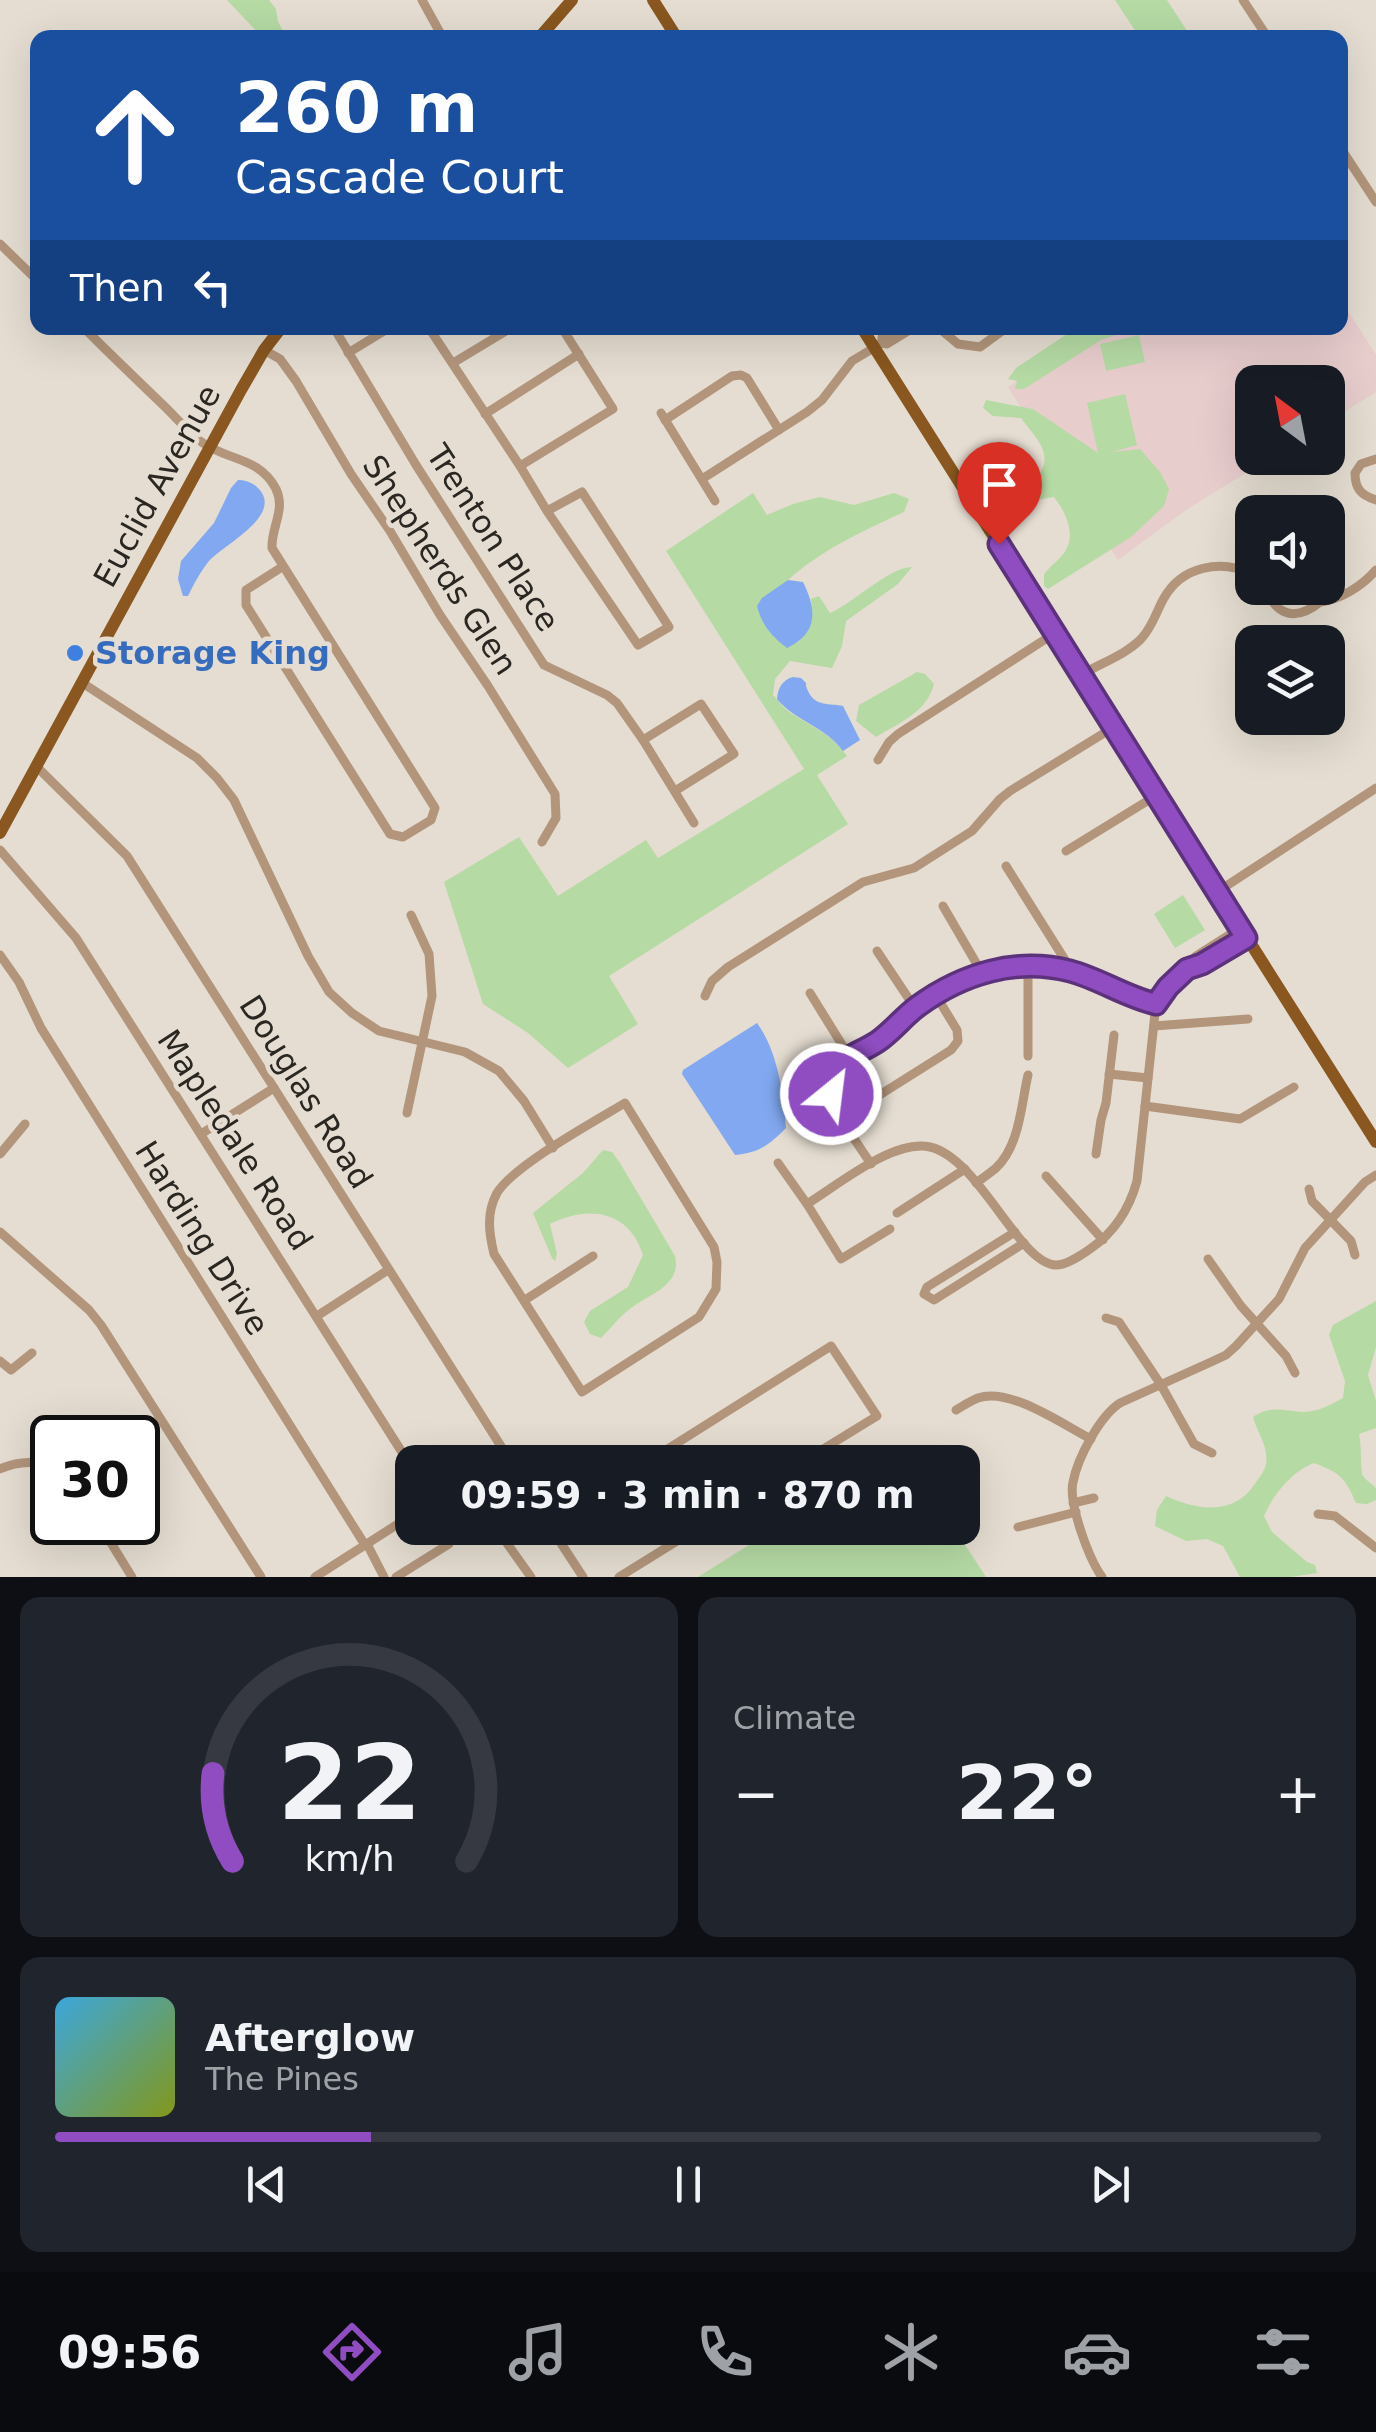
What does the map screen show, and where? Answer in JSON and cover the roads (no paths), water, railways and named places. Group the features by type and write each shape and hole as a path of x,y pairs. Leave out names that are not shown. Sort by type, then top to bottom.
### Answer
{"main road":[{"path":"545,30 572,0"},
{"path":"653,0 672,30"},
{"name":"Euclid Avenue","path":"0,833 210,447 276,335"},
{"path":"869,335 1376,1142"}],"street":[{"path":"422,0 439,30"},
{"path":"1243,0 1263,30"},
{"path":"1348,159 1376,202"},
{"path":"0,244 30,274"},
{"path":"91,335 198,440 250,462 271,482 280,500 272,548 435,808 432,820 403,838 390,834 246,605 246,590 282,566"},
{"name":"Trenton Place","path":"338,335 544,665 618,703 694,823"},
{"path":"348,353 377,335"},
{"path":"434,335 546,511 638,645 669,627 582,492 546,511"},
{"path":"453,363 499,335"},
{"path":"520,466 612,409 567,335"},
{"path":"878,345 887,335"},
{"path":"702,479 822,400 852,361 902,335"},
{"path":"945,335 968,347 980,347 996,335"},
{"name":"Shepherds Glen","path":"264,350 280,359 296,381 556,796 556,818 542,842"},
{"path":"485,414 579,354"},
{"path":"715,500 663,416 740,374 779,430"},
{"path":"1376,460 1366,461 1354,473 1358,489 1376,500"},
{"path":"1081,675 1136,644 1154,622 1165,596 1189,573 1204,567 1235,568"},
{"path":"1345,592 1358,587 1376,570"},
{"path":"1276,605 1290,613 1306,612 1316,605"},
{"path":"878,760 888,742 898,734 1055,633"},
{"path":"82,682 197,758 217,778 234,800 329,992 379,1031 465,1052 499,1072 524,1102 553,1148"},
{"path":"643,740 700,704 734,754 676,791"},
{"path":"705,996 712,981 728,967 863,882 914,868 972,831 1010,791 1114,727"},
{"name":"Douglas Road","path":"36,766 127,856 496,1445"},
{"path":"1216,892 1376,788"},
{"path":"1066,851 1157,795"},
{"name":"Mapledale Road","path":"0,850 76,938 398,1445"},
{"path":"1006,866 1067,970"},
{"path":"942,906 982,973"},
{"path":"407,1113 432,996 429,954 411,915"},
{"path":"807,1204 890,1152 909,1146 932,1148 950,1156 964,1169 1036,1258 1056,1265 1077,1258 1103,1240 1124,1216 1133,1196 1156,1004 1196,956 1243,933"},
{"path":"877,951 914,1008"},
{"name":"Harding Drive","path":"0,956 384,1577"},
{"path":"1028,966 1028,1056"},
{"path":"872,1164 831,1094 830,1081 836,1067 878,1041 914,1008 956,982 1003,968 1067,970 1100,981 1136,1000 1156,1004"},
{"path":"810,993 850,1056"},
{"path":"843,1118 958,1042 957,1030 935,994"},
{"path":"1154,1026 1248,1019"},
{"path":"1096,1154 1114,1035"},
{"path":"1109,1074 1148,1078"},
{"path":"976,1183 1009,1152 1028,1075"},
{"path":"1145,1106 1240,1120 1294,1087"},
{"path":"201,1134 274,1088"},
{"path":"625,1102 714,1247 717,1262 716,1288 699,1318 582,1392 494,1254 489,1233 490,1212 504,1182 553,1148 625,1102"},
{"path":"0,1154 26,1124"},
{"path":"778,1163 841,1259 890,1229"},
{"path":"897,1213 964,1169"},
{"path":"1102,1577 1089,1557 1075,1508 1073,1481 1090,1439 1110,1410 1226,1355 1256,1326 1286,1287 1305,1248 1365,1182 1376,1175"},
{"path":"1046,1176 1103,1240"},
{"path":"1309,1189 1312,1201 1351,1241 1354,1256"},
{"path":"0,1232 101,1325 262,1577"},
{"path":"1015,1232 927,1287 924,1294 934,1300 1024,1244"},
{"path":"525,1300 592,1256"},
{"path":"1208,1259 1256,1326 1286,1356 1295,1373"},
{"path":"317,1316 388,1270"},
{"path":"1106,1318 1119,1322 1194,1444 1212,1453"},
{"path":"674,1445 831,1346 876,1416 829,1445"},
{"path":"0,1361 11,1370 32,1352"},
{"path":"956,1410 979,1398 999,1396 1020,1402 1090,1439"},
{"path":"0,1468 30,1462"},
{"path":"1018,1526 1094,1498"},
{"path":"1318,1514 1335,1516 1376,1548"},
{"path":"314,1577 395,1526"},
{"path":"112,1545 132,1577"},
{"path":"396,1577 447,1545"},
{"path":"508,1545 531,1577"},
{"path":"562,1545 584,1577"},
{"path":"619,1577 671,1545"}],"water":[{"path":"238,480 258,488 264,498 264,509 249,529 209,561 188,596 183,596 178,579 181,561 214,523"},
{"path":"788,580 803,582 811,602 812,620 805,635 787,648 768,630 757,606"},
{"path":"793,677 806,683 815,700 843,706 860,740 843,751 828,736 784,707 777,699 778,691 783,682"},
{"path":"757,1023 775,1060 786,1128 763,1147 735,1155 682,1074"}],"place":[{"name":"Storage King","path":"75,653"}]}
